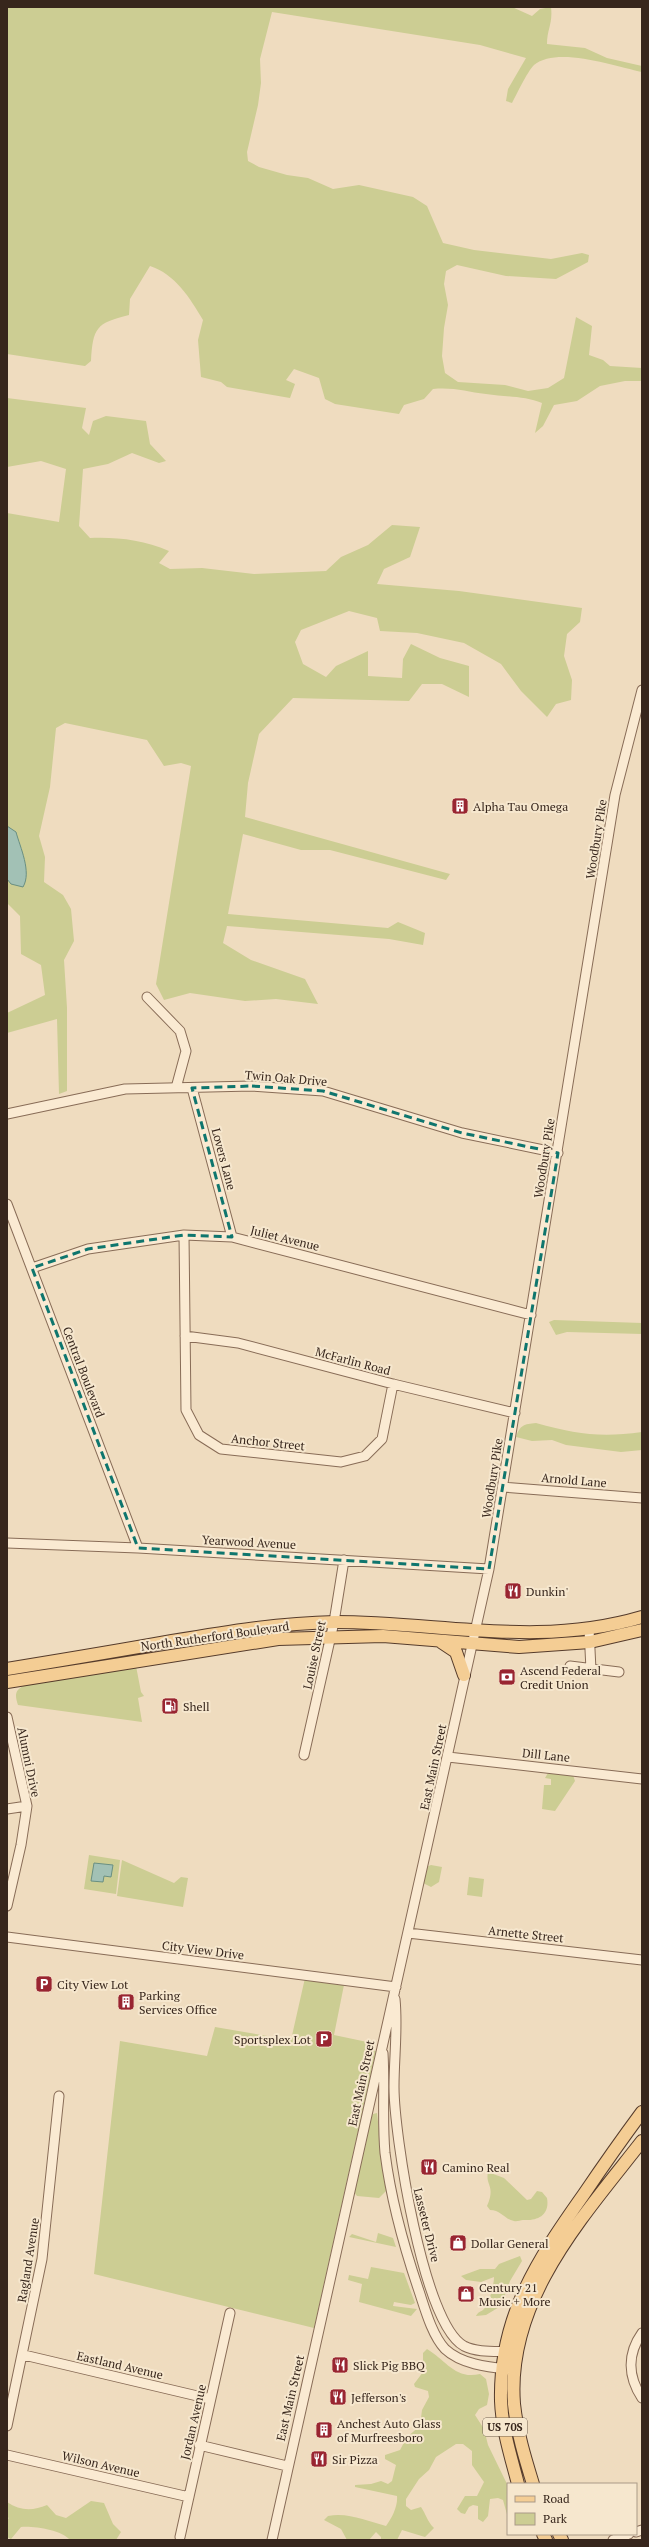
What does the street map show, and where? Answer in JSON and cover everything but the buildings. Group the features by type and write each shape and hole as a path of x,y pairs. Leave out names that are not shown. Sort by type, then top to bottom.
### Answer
{"main road":[{"name":"North Rutherford Boulevard","path":"7,1669 225,1632 334,1622 378,1623 516,1634 559,1633 589,1629 642,1617"},
{"name":"North Rutherford Boulevard","path":"7,1682 278,1638 383,1636 520,1647 590,1642 642,1630"},
{"path":"438,1640 456,1652 464,1675"},
{"name":"US 70S","path":"518,2483 506,2437 501,2402 502,2368 511,2321 527,2282 546,2247 642,2112"},
{"name":"US 70S","path":"533,2483 521,2444 514,2404 515,2369 523,2326 534,2297 552,2263 585,2214 642,2141"}],"street":[{"name":"Woodbury Pike","path":"473,1631 489,1569 558,1153 615,795 642,690"},
{"path":"147,997 180,1031 186,1051 176,1088"},
{"name":"Twin Oak Drive","path":"7,1114 125,1089 252,1086 323,1091 462,1133 558,1153"},
{"name":"Lovers Lane","path":"192,1088 232,1237"},
{"name":"Central Boulevard","path":"7,1204 138,1548"},
{"name":"Juliet Avenue","path":"32,1268 88,1249 184,1235 232,1237 530,1315"},
{"name":"Anchor Street","path":"184,1235 186,1410 199,1435 221,1449 341,1462 365,1456 382,1440 394,1384"},
{"name":"McFarlin Road","path":"185,1336 238,1343 394,1384 515,1412"},
{"name":"Arnold Lane","path":"503,1486 642,1498"},
{"name":"Yearwood Avenue","path":"7,1543 138,1548 489,1569"},
{"name":"Louise Street","path":"304,1755 334,1622 344,1560"},
{"path":"589,1629 590,1670"},
{"name":"East Main Street","path":"272,2540 287,2466 366,2118 377,2062 382,2049 390,2007 395,1999 396,1987 448,1756 473,1631"},
{"path":"570,1666 590,1670 619,1672"},
{"name":"Alumni Drive","path":"7,1717 27,1806 21,1845 7,1906"},
{"name":"Dill Lane","path":"448,1756 642,1779"},
{"path":"7,1809 27,1806"},
{"name":"Arnette Street","path":"408,1933 642,1960"},
{"name":"City View Drive","path":"7,1937 396,1987"},
{"name":"Lasseter Drive","path":"395,1999 394,2086 406,2199 420,2251 443,2317 452,2336 464,2346 479,2350 517,2353"},
{"path":"382,2049 385,2153 394,2204 407,2257 437,2337 445,2349 459,2359 502,2368 515,2369"},
{"path":"383,2088 394,2086"},
{"path":"366,2118 383,2088"},
{"name":"Ragland Avenue","path":"7,2426 24,2355 42,2259 59,2096"},
{"name":"Jordan Avenue","path":"180,2537 199,2445 230,2313"},
{"path":"642,2333 634,2349 631,2364 633,2385 642,2398"},
{"name":"Eastland Avenue","path":"24,2355 210,2399"},
{"path":"199,2445 287,2466"},
{"name":"Wilson Avenue","path":"7,2455 189,2497"},
{"path":"613,2540 626,2535"}],"highlighted area":[{"path":"252,1086 323,1091 462,1133 558,1153 489,1569 138,1548 32,1268 88,1249 184,1235 232,1237 192,1088"}],"green space":[{"path":"7,7 512,7 532,16 540,9 551,7 547,44 585,48 607,58 642,66 642,72 602,62 571,57 557,57 544,60 531,68 512,103 506,101 508,89 526,58 480,45 272,12 260,59 261,83 258,105 247,152 248,161 259,167 287,175 308,178 333,189 359,185 413,197 427,206 443,243 474,250 551,259 582,253 589,255 588,262 556,279 506,276 457,265 446,271 444,284 448,305 444,328 442,356 445,373 458,382 505,385 528,391 548,388 564,378 576,317 592,326 589,355 603,360 610,366 642,368 642,381 625,381 600,386 577,401 554,405 543,426 535,433 542,403 522,398 454,389 433,389 424,399 404,405 399,414 335,404 325,399 319,378 294,369 286,380 295,384 290,398 227,387 221,382 201,377 198,340 203,320 193,303 181,288 167,275 150,266 130,299 129,315 109,321 98,329 93,341 91,361 85,366 7,354"},
{"path":"7,398 86,408 82,428 89,435 93,421 106,416 146,421 150,444 166,461 159,463 132,453 108,464 83,469 79,526 90,538 130,540 150,544 169,551 159,563 170,569 202,568 254,574 326,571 341,557 368,545 392,525 420,527 410,557 384,569 377,584 459,591 582,608 580,622 567,634 564,656 572,680 571,700 556,704 547,717 521,691 501,664 464,643 417,633 380,631 377,618 349,611 301,630 295,642 303,664 326,677 336,666 368,651 368,676 402,678 403,659 411,644 440,658 469,666 469,697 442,684 422,684 409,701 293,698 259,734 248,783 245,817 450,874 446,880 330,850 301,850 243,834 228,914 388,928 398,922 425,933 423,945 389,939 227,926 223,943 251,960 305,979 318,1004 276,999 245,1001 190,993 164,1000 156,984 191,766 181,763 164,766 147,740 65,723 56,728 50,787 39,836 45,857 44,882 63,895 71,909 74,941 64,960 67,1008 67,1091 59,1094 57,1019 7,1033 7,1013 45,995 41,965 21,954 20,916 7,903 7,513 59,522 66,469 41,461 7,467"},
{"path":"554,1320 642,1323 642,1334 567,1332 556,1335 549,1322"},
{"path":"536,1423 588,1434 613,1435 642,1432 642,1450 621,1452 566,1445 552,1440 532,1441 516,1437 519,1430 523,1426"},
{"path":"136,1666 141,1692 144,1696 138,1698 142,1722 18,1705 16,1699 17,1691 25,1685"},
{"path":"548,1773 573,1775 575,1781 555,1811 542,1809 544,1785 551,1785 551,1779 545,1778"},
{"path":"89,1855 120,1860 116,1894 84,1889"},
{"path":"122,1860 174,1883 181,1877 188,1878 183,1907 117,1896"},
{"path":"431,1865 442,1867 439,1882 431,1887 423,1883 426,1867"},
{"path":"469,1877 484,1879 482,1897 467,1895"},
{"path":"305,1978 344,1985 334,2035 372,2043 371,2050 376,2051 314,2328 94,2274 120,2041 207,2056 215,2027 291,2040"},
{"path":"377,2113 386,2191 379,2198 357,2196 354,2192 369,2122 373,2114"},
{"path":"488,2172 504,2178 527,2200 531,2199 537,2191 542,2192 547,2198 547,2209 545,2213 538,2218 515,2221 497,2211 490,2210 487,2206 491,2194 487,2177"},
{"path":"378,2233 393,2238 396,2247 349,2237 352,2234 376,2242"},
{"path":"520,2256 522,2261 510,2281 501,2306 486,2315 476,2316 487,2304 492,2290 494,2277 481,2282 466,2280 461,2276 480,2269 495,2269 499,2264"},
{"path":"371,2267 404,2273 415,2303 411,2305 394,2302 393,2306 417,2309 411,2316 359,2302 362,2284 348,2280 349,2275 368,2279"},
{"path":"427,2349 457,2372 471,2375 480,2374 486,2379 489,2394 487,2405 479,2409 475,2415 484,2429 488,2445 507,2484 507,2514 503,2500 498,2498 490,2499 488,2516 483,2522 478,2519 478,2506 473,2505 469,2507 465,2514 461,2513 457,2509 465,2496 477,2496 484,2482 472,2465 472,2451 463,2444 456,2444 436,2457 429,2470 419,2479 406,2499 406,2506 411,2510 421,2507 434,2528 425,2537 402,2530 397,2540 381,2540 381,2537 376,2532 369,2540 347,2540 341,2529 324,2520 328,2516 350,2516 386,2526 394,2512 397,2504 397,2496 355,2487 355,2485 371,2484 381,2481 388,2484 392,2481 396,2465 385,2459 385,2455 400,2450 407,2437 420,2426 422,2410 429,2397 428,2391 415,2387 414,2384 423,2372 423,2353"},
{"path":"91,2501 104,2503 113,2524 121,2532 116,2540 70,2540 54,2531 27,2527 21,2527 11,2539 7,2537 7,2520 9,2518 7,2517 7,2502 17,2507 27,2509 47,2505 56,2515 66,2518"}],"shaded area":[{"path":"7,826 16,832 26,867 23,887 11,884 7,879"},
{"path":"94,1863 113,1865 111,1877 104,1876 103,1882 91,1881"}],"place":[{"name":"Alpha Tau Omega","path":"460,806"},
{"name":"Dunkin'","path":"513,1591"},
{"name":"Ascend Federal Credit Union","path":"507,1677"},
{"name":"Shell","path":"170,1706"},
{"name":"City View Lot","path":"44,1984"},
{"name":"Parking Services Office","path":"126,2002"},
{"name":"Sportsplex Lot","path":"324,2039"},
{"name":"Camino Real","path":"429,2167"},
{"name":"Dollar General","path":"458,2243"},
{"name":"Century 21 Music + More","path":"466,2294"},
{"name":"Slick Pig BBQ","path":"340,2365"},
{"name":"Jefferson's","path":"338,2397"},
{"name":"Anchest Auto Glass of Murfreesboro","path":"324,2430"},
{"name":"Sir Pizza","path":"319,2459"}]}
